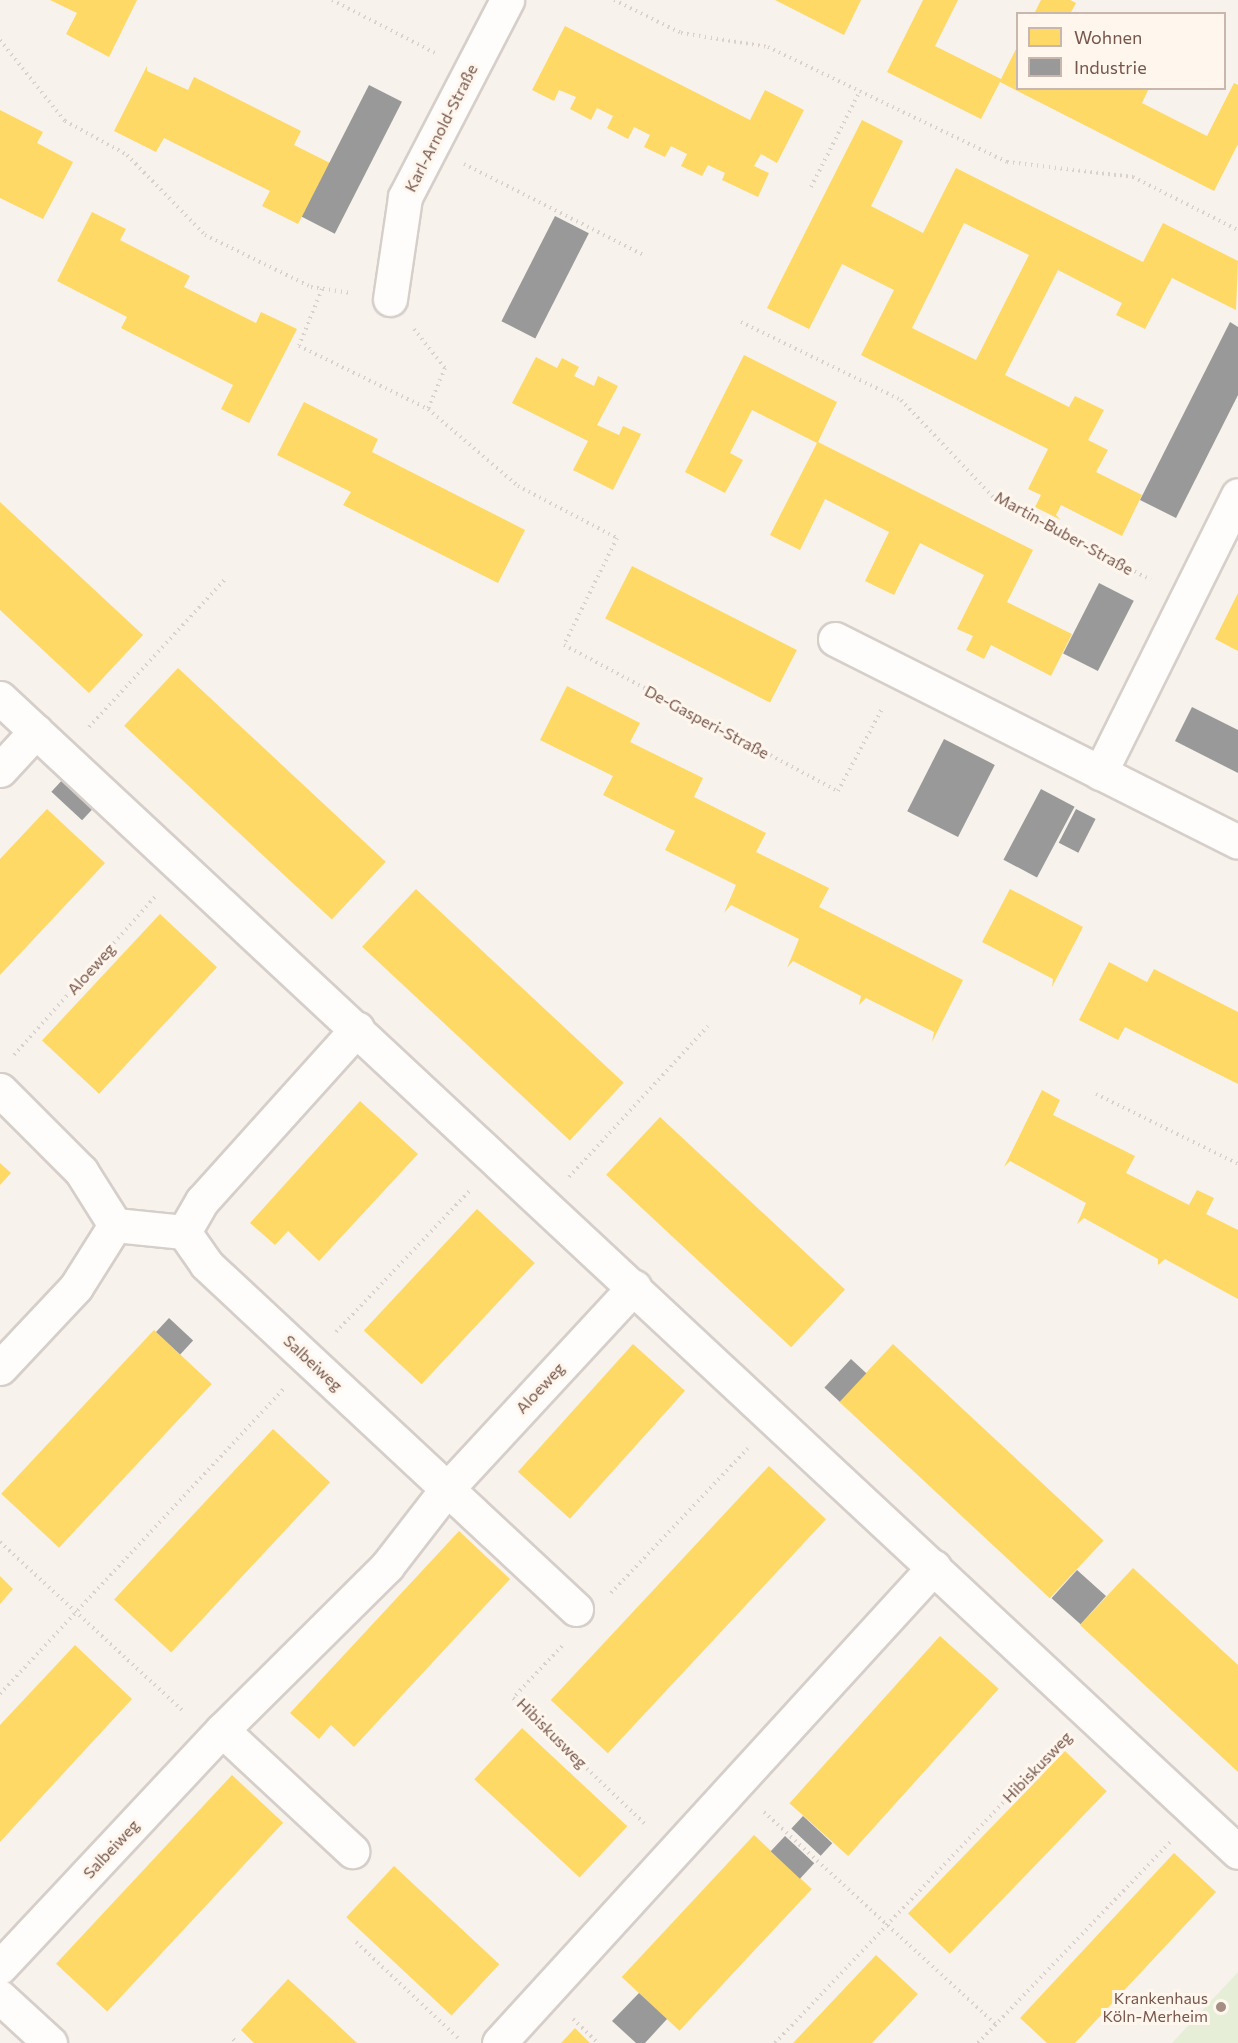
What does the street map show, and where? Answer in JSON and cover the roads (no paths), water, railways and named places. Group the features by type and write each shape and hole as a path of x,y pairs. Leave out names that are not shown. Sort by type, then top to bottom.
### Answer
{"street":[{"name":"Karl-Arnold-Straße","path":"390,299 405,197 507,0"},
{"path":"1100,773 1238,495"},
{"path":"835,639 1238,842"},
{"path":"0,698 776,1418 1238,1852"},
{"path":"0,770 36,731"},
{"path":"115,1225 184,1232 202,1201 357,1029"},
{"path":"4,1076 81,1171 115,1225"},
{"path":"0,1368 76,1287 115,1225"},
{"name":"Salbeiweg","path":"184,1232 206,1264 581,1614"},
{"name":"Aloeweg","path":"446,1490 634,1287"},
{"name":"Salbeiweg","path":"0,1967 218,1735 387,1566 446,1490"},
{"path":"499,2043 934,1567"},
{"path":"218,1735 352,1851"},
{"path":"0,1997 50,2043"}],"place":[{"name":"Krankenhaus Köln-Merheim","path":"1221,2007"}]}
